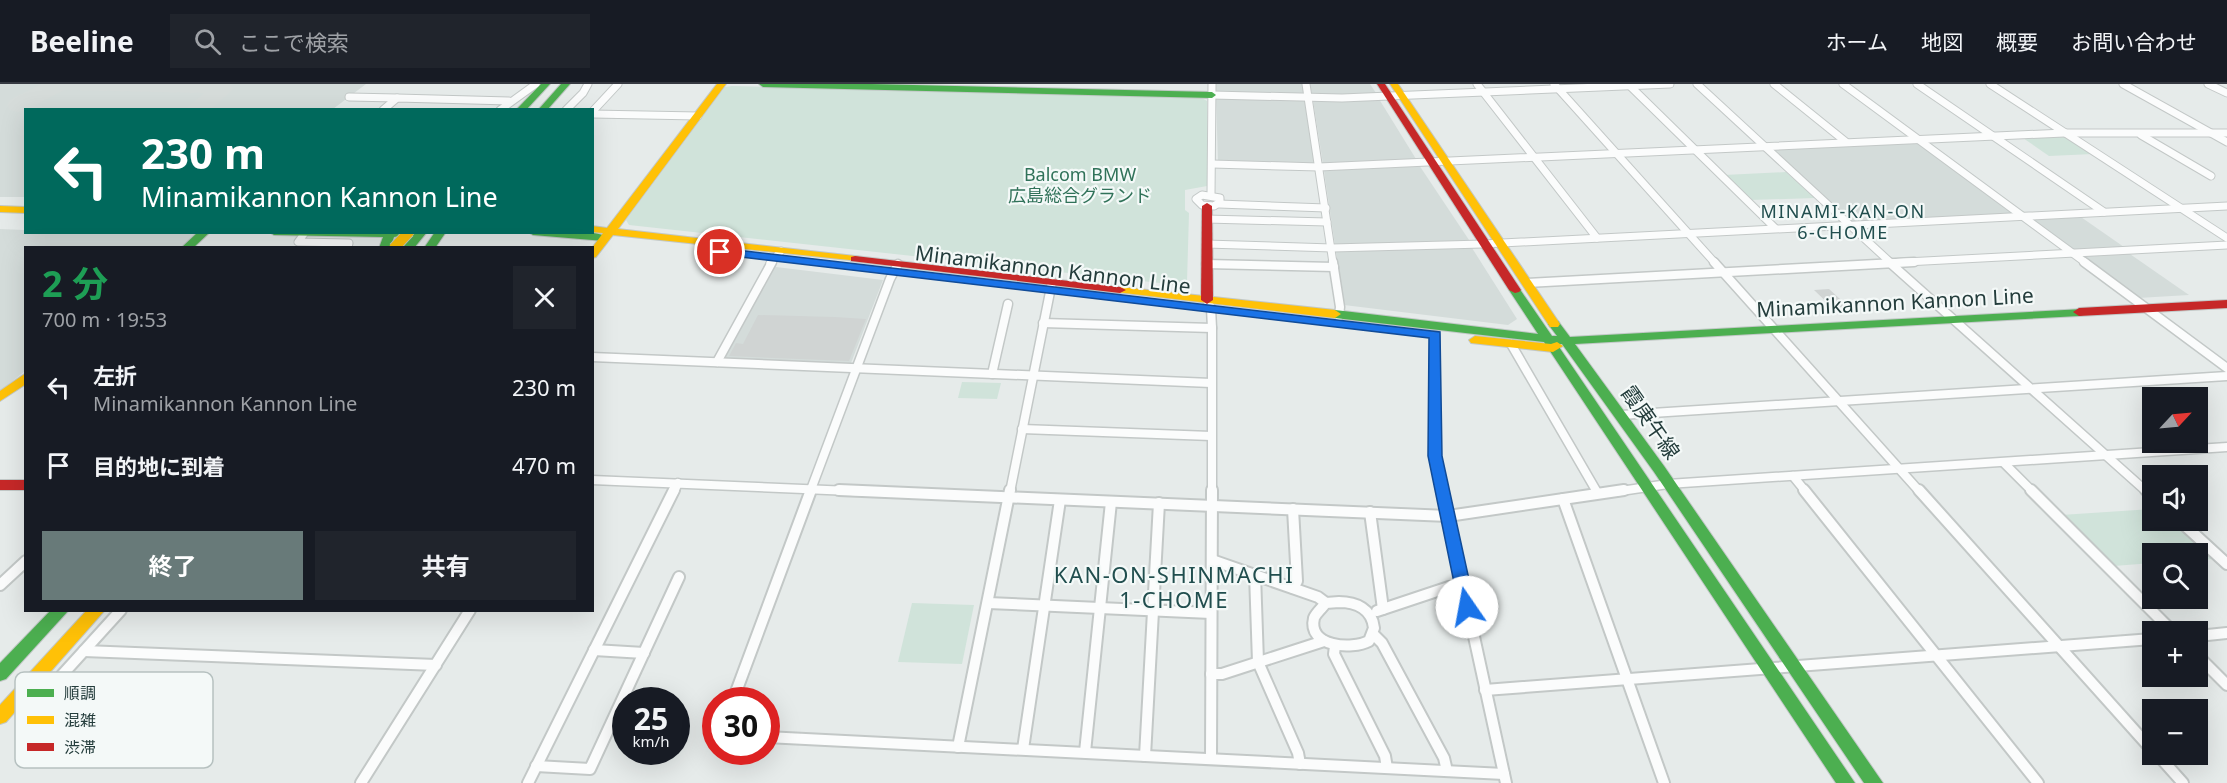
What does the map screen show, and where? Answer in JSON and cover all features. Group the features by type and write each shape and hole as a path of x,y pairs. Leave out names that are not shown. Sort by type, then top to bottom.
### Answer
{"main road":[{"path":"514,105 546,84"},
{"path":"532,108 555,84"},
{"path":"544,108 566,84"},
{"path":"555,108 578,84"},
{"path":"594,252 722,84"},
{"path":"763,84 1212,89"},
{"path":"1391,90 1430,162 1483,244 1846,783"},
{"name":"霞庚午線","path":"1391,90 1446,161 1566,341 1621,415 1874,783"},
{"path":"0,202 24,203"},
{"path":"1209,304 1206,244 1211,206"},
{"path":"0,209 24,210"},
{"name":"Minamikannon Kannon Line","path":"594,231 608,235"},
{"path":"188,246 203,234"},
{"path":"304,234 392,238"},
{"path":"409,246 420,234"},
{"name":"Minamikannon Kannon Line","path":"583,234 1209,304 1511,344 2227,304"},
{"name":"Minamikannon Kannon Line","path":"1209,304 1228,301 1550,343"},
{"path":"0,398 24,379"},
{"path":"0,484 24,485"},
{"path":"0,673 52,612"},
{"path":"0,673 59,612"},
{"path":"41,672 95,612"},
{"path":"0,717 15,700"}],"street":[{"path":"349,97 514,105 536,84"},
{"path":"568,108 583,93 588,84"},
{"path":"594,111 618,84"},
{"path":"1306,84 1332,249 1339,316"},
{"path":"1477,84 1597,237"},
{"path":"1211,206 1212,89 1309,97 1391,90 1483,92 1556,86 1670,84"},
{"path":"1696,84 1848,225 2142,487"},
{"path":"1774,84 1846,142"},
{"path":"1843,84 2227,368"},
{"path":"1917,84 2104,212"},
{"path":"1990,84 2227,237"},
{"path":"2123,84 2227,142"},
{"path":"2208,84 2227,93"},
{"path":"1629,85 1775,228"},
{"path":"1556,86 2142,739"},
{"path":"385,108 397,98"},
{"path":"594,113 698,116"},
{"path":"1212,164 1319,167 2064,133 2227,133"},
{"path":"2139,134 2211,176"},
{"path":"1211,206 1326,208"},
{"path":"1211,206 1327,222"},
{"path":"1206,244 1332,249 1483,244 2227,206"},
{"path":"304,234 298,242 349,243 348,246"},
{"path":"1527,283 2227,245"},
{"path":"717,362 778,254"},
{"path":"1206,264 1334,267"},
{"path":"738,687 856,368 896,268"},
{"path":"958,747 1050,286"},
{"path":"992,375 1008,304"},
{"path":"1209,304 1212,328 1211,759"},
{"path":"1043,323 1212,328"},
{"path":"780,738 1447,771 1505,778 1435,456 1435,335"},
{"path":"1511,344 1513,351 1598,492"},
{"path":"594,357 1211,383"},
{"path":"1621,415 2227,376"},
{"path":"1022,429 1211,436"},
{"path":"594,480 1448,516 1598,492 1668,484 2227,447"},
{"path":"2216,448 2227,457"},
{"path":"2004,463 2162,621"},
{"path":"1793,476 2038,783"},
{"path":"528,783 678,483"},
{"path":"1563,499 1664,783"},
{"path":"1023,749 1060,500"},
{"path":"1085,752 1111,502"},
{"path":"1144,756 1159,503"},
{"path":"1293,509 1297,581 1293,588"},
{"path":"1370,512 1383,609"},
{"path":"2191,531 2227,564"},
{"path":"1211,674 1222,674 1329,643 1355,648 1367,643 1374,635 1375,624 1369,614 1350,603 1326,603 1318,597 1212,560"},
{"path":"0,585 24,563"},
{"path":"1255,574 1258,663 1298,753 1300,764"},
{"path":"536,766 590,769 679,577"},
{"path":"1369,614 1449,587 1462,586"},
{"path":"988,603 1211,613"},
{"path":"1326,603 1316,611 1312,620 1317,633 1329,643 1388,768"},
{"path":"65,672 119,612"},
{"path":"361,783 469,612"},
{"path":"2208,635 2227,633"},
{"path":"1374,635 1382,643 1444,758 1447,771"},
{"path":"1485,690 2142,640"},
{"path":"594,650 644,652"},
{"path":"84,651 436,664"},
{"path":"2208,666 2227,685"},
{"path":"2166,765 2182,783"}],"shaded area":[{"path":"0,84 366,84 334,108 24,108 24,197 0,197"},
{"path":"1216,84 1304,84 1306,94 1219,93 1216,91"},
{"path":"1310,84 1370,84 1376,93 1342,96 1312,94"},
{"path":"1216,98 1306,101 1316,164 1218,161"},
{"path":"1379,99 1416,159 1323,164 1313,100"},
{"path":"1920,144 2012,212 2010,215 1855,223 1849,221 1772,150"},
{"path":"1419,165 1469,240 1467,242 1335,245 1324,171"},
{"path":"2078,215 2124,247 2070,250 2026,218"},
{"path":"0,229 24,230 24,234 195,234 196,236 182,246 24,246 24,372 0,391"},
{"path":"1472,248 1517,319 1508,325 1344,305 1336,252"},
{"path":"2127,252 2189,295 2138,298 2079,254"},
{"path":"773,268 883,280 851,363 728,360 725,357"}],"green space":[{"name":"Balcom BMW 広島総合グランド","path":"725,87 1200,97 1207,101 1207,186 1185,190 1185,210 1189,213 1187,282 1178,285 629,225 626,220"},
{"path":"2066,137 2093,154 2049,156 2023,138"},
{"path":"1786,172 1815,198 1750,200 1724,175"},
{"path":"962,382 1001,383 997,399 958,398"},
{"path":"2142,510 2142,531 2184,531 2197,543 2142,543 2142,564 2114,566 2061,515"},
{"path":"2208,553 2215,559 2208,559"},
{"path":"912,603 974,605 962,664 898,662"}],"building":[{"path":"1829,289 1851,309 1835,310 1814,290"},
{"path":"758,315 866,319 849,361 729,356 736,343 743,344"}],"taxiway":[{"path":"18,105 51,87 62,84"},
{"path":"66,84 218,87 223,89 198,108"}],"traffic: fast":[{"path":"522,108 546,84"},
{"path":"544,108 566,84"},
{"path":"763,84 1212,95"},
{"path":"188,246 203,234"},
{"path":"329,234 379,234"},
{"path":"385,246 390,234"},
{"path":"409,246 420,234"},
{"path":"430,246 440,234"},
{"path":"557,234 604,238"},
{"path":"1515,290 1846,783"},
{"path":"1335,314 1566,341 2079,312"},
{"path":"1554,324 1659,469 1874,783"},
{"path":"0,674 59,612"}],"traffic: slow":[{"path":"594,252 722,84"},
{"path":"1394,84 1554,324"},
{"path":"0,209 24,210"},
{"path":"594,229 855,259"},
{"path":"396,246 407,234"},
{"path":"1120,290 1335,314"},
{"path":"1475,340 1553,348 1557,346"},
{"path":"0,397 24,379"},
{"path":"41,672 95,612"},
{"path":"0,717 15,700"}],"traffic: jam":[{"path":"1381,84 1515,290"},
{"path":"1207,206 1207,300"},
{"path":"855,259 1120,290"},
{"path":"2079,312 2227,304"},
{"path":"0,485 24,485"}],"district":[{"name":"MINAMI-KAN-ON 6-CHOME","path":"1843,221"},
{"name":"KAN-ON-SHINMACHI 1-CHOME","path":"1174,586"}],"route":[{"path":"720,252 1435,335 1435,456 1467,607"}]}
